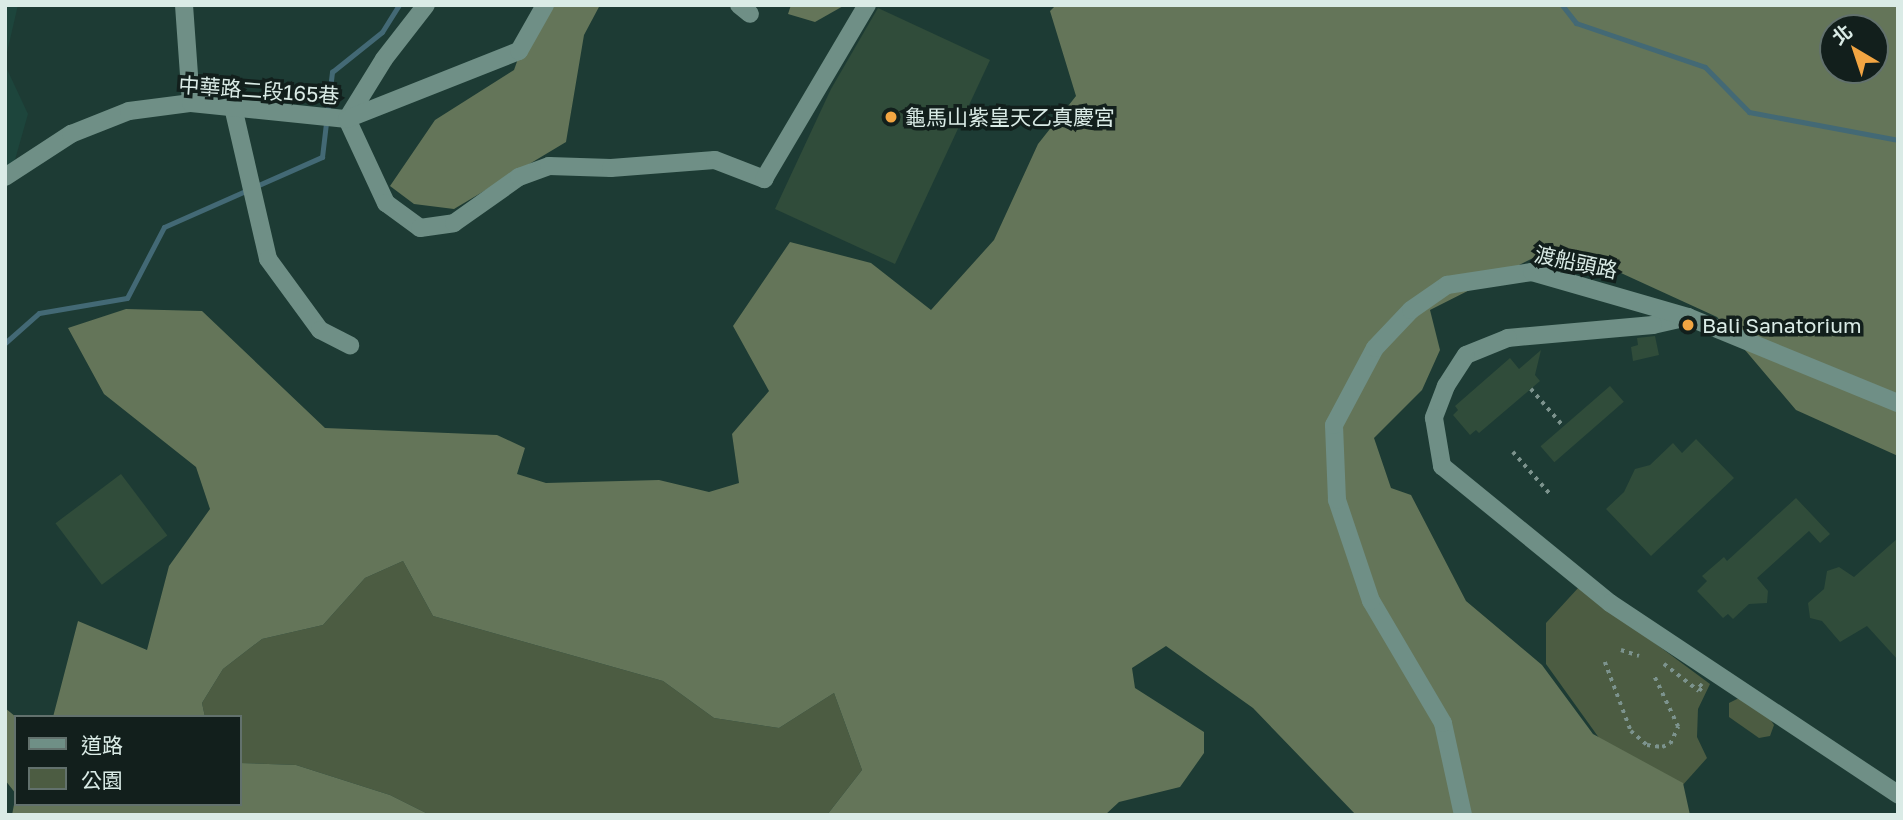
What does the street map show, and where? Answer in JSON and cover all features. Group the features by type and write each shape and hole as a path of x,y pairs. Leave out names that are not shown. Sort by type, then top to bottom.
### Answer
{"street":[{"path":"184,5 191,103"},
{"name":"中華路二段165巷","path":"5,177 71,134 129,111 191,103 343,119 384,59 426,5"},
{"path":"545,5 519,51 343,119 386,203 420,228 454,223 519,177 549,166 611,169 715,160 764,179 867,5"},
{"path":"233,107 268,259 320,330 350,345"},
{"name":"渡船頭路","path":"1463,815 1443,723 1371,601 1337,500 1334,425 1376,348 1411,310 1447,285 1532,272 1688,317 1898,403"},
{"path":"1688,317 1653,325 1508,338 1466,355 1446,386 1434,418 1442,466 1611,603 1898,794"}],"path":[{"path":"1531,389 1564,427"},
{"path":"1513,452 1550,494"},
{"path":"1621,650 1639,656"},
{"path":"1605,663 1631,731 1647,745 1662,747 1670,744 1678,727 1653,674"}],"shaded area":[{"path":"5,5 18,5 5,61"},
{"path":"537,5 600,5 584,35 566,142 454,209 414,204 390,186 435,120 514,70"},
{"path":"791,5 845,5 815,22 788,14"},
{"path":"1056,5 1898,5 1898,456 1796,410 1717,317 1586,257 1543,253 1430,310 1440,350 1422,390 1374,438 1391,488 1411,495 1466,601 1542,665 1593,734 1683,783 1690,815 1356,815 1253,708 1166,646 1132,668 1135,688 1204,732 1204,753 1180,787 1119,802 1105,815 827,815 862,770 834,693 779,728 714,718 663,681 433,616 403,561 365,578 323,625 262,639 223,669 202,703 205,715 54,715 78,621 147,650 169,566 210,509 196,467 104,394 68,328 126,309 202,311 325,428 497,435 525,448 517,474 546,483 659,480 709,492 739,483 732,434 769,391 733,326 790,242 871,263 931,310 994,240 1038,144 1076,96 1050,11"},
{"path":"5,65 28,114 5,195"},
{"path":"5,708 14,715 14,791 5,780"},
{"path":"242,763 296,765 390,795 430,815 12,815 14,804 242,806"}],"green space":[{"path":"403,561 433,616 663,681 714,718 779,728 834,693 862,770 827,815 430,815 390,795 296,765 242,763 242,715 205,715 202,703 223,669 262,639 323,625 365,578"},
{"path":"1579,587 1710,684 1698,709 1697,737 1707,758 1681,787 1612,756 1546,664 1546,623"},
{"path":"1739,698 1770,719 1774,725 1770,736 1759,738 1729,717 1729,703"}],"building":[{"name":"龜馬山紫皇天乙真慶宮","path":"878,8 990,60 895,264 775,209 831,89"},
{"path":"1655,336 1659,355 1633,361 1631,347 1638,345 1637,338"},
{"path":"1541,350 1535,375 1540,381 1479,433 1476,430 1470,435 1453,415 1458,410 1455,406 1510,358 1519,369"},
{"path":"1610,386 1624,402 1554,462 1541,446"},
{"path":"1696,439 1734,478 1651,556 1606,509 1624,492 1635,469 1650,465 1673,443 1682,453"},
{"path":"121,474 167,535 102,585 56,523"},
{"path":"1796,498 1830,534 1820,543 1809,531 1757,578 1768,591 1767,603 1749,604 1733,619 1728,614 1723,618 1697,591 1707,581 1702,576 1724,557 1727,561"},
{"path":"1898,538 1898,660 1867,626 1840,642 1822,621 1810,618 1808,603 1824,589 1827,571 1839,567 1854,577"}],"waterway":[{"path":"5,343 39,313 127,298 164,227 322,157 332,72 382,32 399,5"},
{"path":"1562,5 1576,23 1705,67 1749,112 1898,140"}],"place":[{"name":"龜馬山紫皇天乙真慶宮","path":"891,117"},
{"name":"Bali Sanatorium","path":"1688,325"}]}
